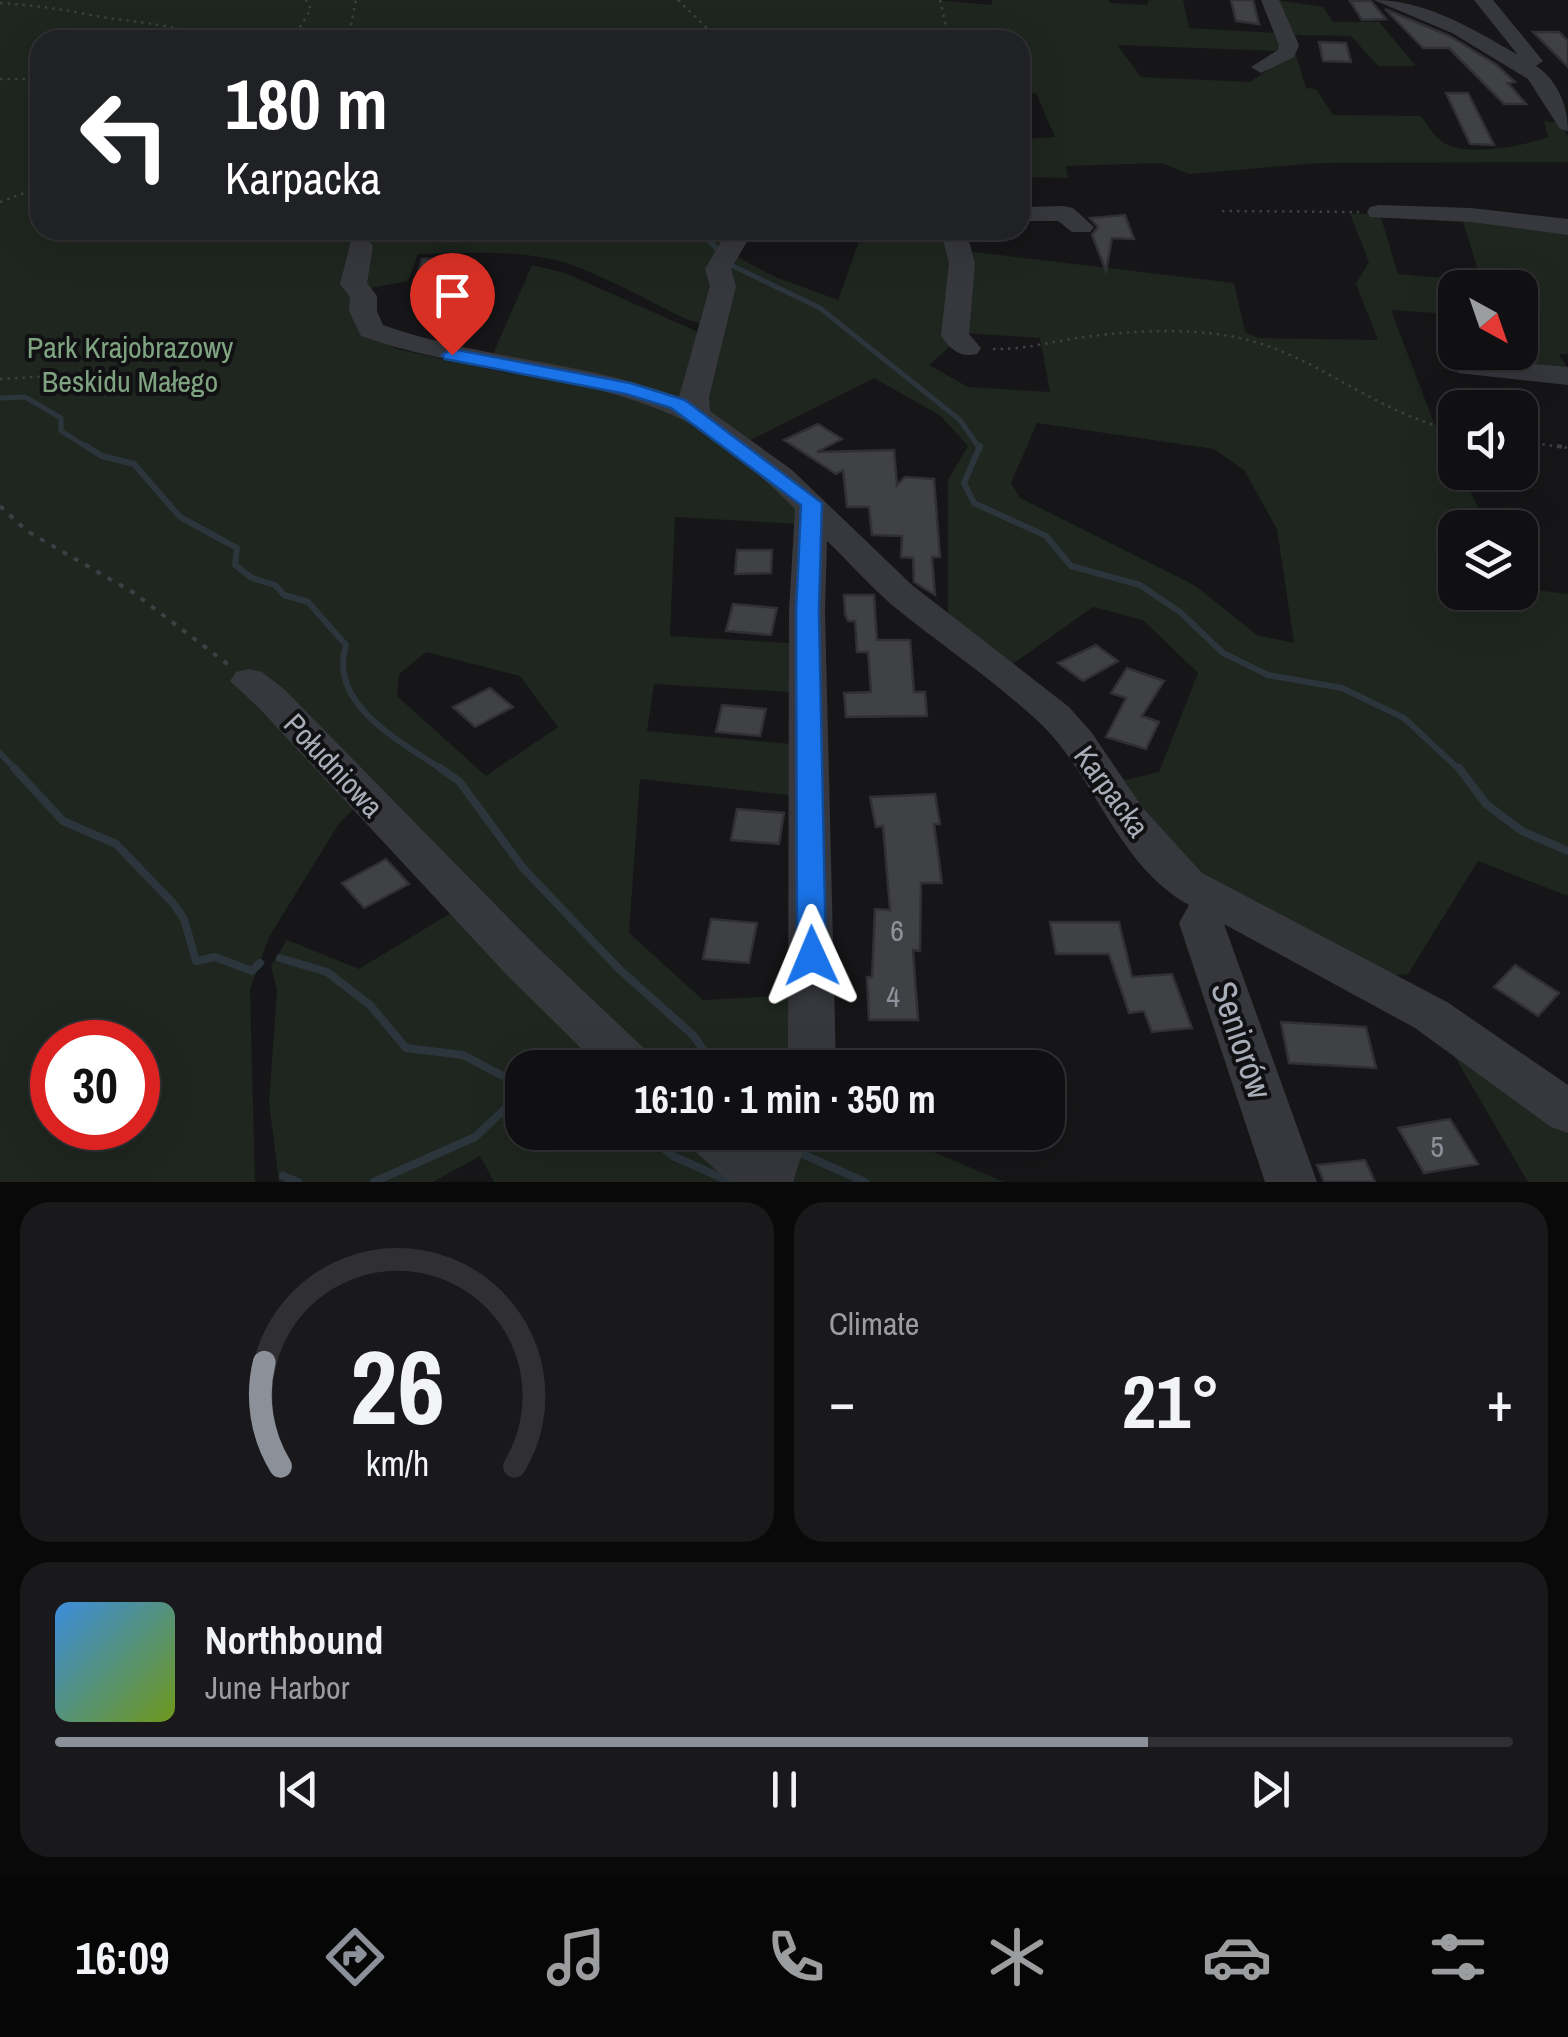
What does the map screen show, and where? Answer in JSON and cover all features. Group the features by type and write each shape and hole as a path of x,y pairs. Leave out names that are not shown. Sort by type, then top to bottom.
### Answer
{"street":[{"path":"1261,67 1287,53 1289,46 1270,0"},
{"path":"1383,0 1459,29 1501,52 1536,75 1559,99"},
{"path":"1483,0 1559,99 1568,124"},
{"path":"1378,212 1471,215 1568,227"},
{"path":"1030,214 1064,213 1082,228"},
{"path":"695,414 694,396 724,286 718,269 735,240"},
{"path":"956,240 962,263 955,336 967,348"},
{"name":"Karpacka","path":"360,246 353,284 364,296 363,310 371,330 392,340 512,369 630,389 678,404 695,414 812,503 900,593 1055,716 1128,818 1187,884 1432,1015 1568,1112"},
{"path":"1501,370 1568,376"},
{"path":"812,503 807,611 812,1050"},
{"name":"Południowa","path":"249,681 272,699 521,960 614,1050"},
{"name":"Seniorów","path":"1215,902 1201,923 1291,1182"},
{"path":"729,1150 766,1181 777,1150"}],"path":[{"path":"6,0 12,3"},
{"path":"298,30 311,8 306,0"},
{"path":"350,30 356,0"},
{"path":"678,0 709,30"},
{"path":"940,0 948,30"},
{"path":"0,4 180,26 187,30"},
{"path":"0,79 30,79"},
{"path":"0,202 30,191"},
{"path":"1222,211 1378,212"},
{"path":"967,348 1036,350 1068,339 1131,336 1221,336 1253,341 1391,414 1438,428"},
{"path":"0,379 51,376"},
{"path":"1538,444 1568,448"},
{"path":"0,506 27,532 134,593 249,681"}],"green space":[{"name":"Park Krajobrazowy Beskidu Małego","path":"0,0 935,0 992,5 992,0 1109,0 1147,5 1149,0 1183,0 1189,28 1276,33 1282,44 1280,51 1117,45 1141,77 1250,82 1295,52 1306,88 1316,89 1333,115 1421,116 1441,141 1478,150 1548,137 1544,121 1560,123 1568,136 1568,162 1318,163 1189,174 1162,163 1066,166 1068,178 1030,177 1030,138 1055,137 1036,93 1030,93 1030,30 30,30 30,240 728,240 707,325 688,320 566,263 512,254 474,253 418,254 408,281 371,288 358,327 397,349 572,383 686,414 799,504 798,524 675,517 670,636 789,643 790,692 654,684 647,731 792,744 796,796 640,779 629,933 703,1000 800,995 797,1050 633,1050 359,804 340,822 269,937 250,989 255,1182 0,1182","holes":["426,652 520,676 558,727 486,776 397,696 399,674"]},
{"path":"1276,0 1323,7 1333,22 1379,22 1416,66 1378,66 1351,36 1289,35"},
{"path":"1350,214 1380,214 1398,274 1438,277 1438,313 1391,310 1438,430 1438,490 1470,490 1480,510 1438,510 1438,610 1538,610 1538,590 1568,594 1568,896 1478,861 1408,974 1387,976 1227,895 1175,851 1117,782 1159,772 1198,673 1143,620 1093,607 1004,670 948,623 948,480 968,446 941,416 874,378 743,444 703,410 724,270 736,256 773,276 838,300 859,240 948,240 954,262 954,343 929,365 968,387 1050,392 1040,338 961,333 966,251 1234,283 1245,332 1258,338 1378,340 1356,284 1369,262","holes":["1037,423 1214,449 1244,470 1277,529 1294,643 1257,635 1194,585 1020,498 1011,483"]},
{"path":"1462,218 1568,229 1568,354 1559,354 1568,369 1538,368 1538,270 1478,270"},
{"path":"532,265 565,273 707,336 687,397 676,399 490,361"},
{"path":"459,908 604,1050 505,1050 505,1150 716,1150 755,1182 494,1182 480,1156 433,1182 279,1182 269,1102 277,990 271,966 287,940 359,969"},
{"path":"1441,1033 1568,1122 1568,1182 1528,1182"},
{"path":"798,1150 929,1150 1004,1182 787,1182"}],"building":[{"path":"1231,0 1253,0 1259,24 1236,21"},
{"path":"1350,1 1371,1 1386,19 1362,20"},
{"path":"1385,9 1450,36 1497,65 1515,82 1508,83 1526,104 1504,104 1449,48 1423,48"},
{"path":"1533,32 1559,32 1568,41 1568,67"},
{"path":"1319,42 1346,43 1351,62 1323,61"},
{"path":"1446,93 1468,93 1494,145 1470,144"},
{"path":"1125,215 1134,239 1112,238 1106,271 1092,235 1098,227 1090,218"},
{"path":"449,258 443,281 415,282 422,259"},
{"path":"818,424 842,439 817,452 894,450 897,485 905,477 934,479 940,557 932,557 935,595 914,582 913,558 901,557 902,536 872,535 869,507 847,507 843,470 836,474 784,440"},
{"path":"737,550 772,550 771,573 735,574"},
{"path":"844,595 874,595 877,640 910,640 914,692 925,692 927,716 846,717 844,693 871,692 868,652 857,652 855,621 848,621 845,614"},
{"path":"733,604 777,608 771,635 726,631"},
{"path":"1096,645 1118,661 1083,681 1058,663"},
{"path":"1127,668 1164,681 1142,716 1159,722 1146,749 1106,737 1126,698 1111,693"},
{"path":"490,688 513,707 475,727 453,707"},
{"path":"722,705 766,709 760,736 716,732"},
{"path":"935,794 940,824 934,824 942,883 921,883 920,951 913,950 918,1020 869,1020 867,977 872,977 875,909 890,910 883,826 876,827 870,797"},
{"path":"737,809 784,813 779,844 731,840"},
{"path":"386,859 409,884 364,908 342,883"},
{"path":"711,919 757,923 749,963 703,959"},
{"path":"1050,922 1119,922 1132,977 1172,974 1192,1028 1152,1032 1144,1011 1129,1013 1109,954 1056,954"},
{"path":"1515,965 1559,993 1538,1016 1494,987"},
{"path":"1281,1022 1366,1027 1376,1068 1289,1063"},
{"path":"1450,1119 1478,1164 1424,1173 1398,1128"},
{"path":"1365,1160 1375,1182 1324,1182 1317,1165"}],"waterway":[{"path":"709,240 722,255"},
{"path":"733,266 820,308 960,420 979,448"},
{"path":"0,398 25,397 61,418 61,431 90,449"},
{"path":"86,446 102,456 134,464 180,517 237,548 235,565 252,578 275,585 284,595 308,602 346,645 343,666 347,686 358,704 372,720 444,771"},
{"path":"979,448 964,483 974,503 1046,536 1071,566 1140,585 1180,612 1223,653 1268,675 1342,688 1404,718 1461,771"},
{"path":"0,753 17,771"},
{"path":"14,768 63,821 116,844 173,903 184,919 196,961 215,957 252,971 260,963"},
{"path":"440,768 459,781 523,868 619,969 694,1036 703,1050"},
{"path":"1459,768 1486,804 1522,831 1568,851"},
{"path":"280,958 327,972 370,1005 406,1048 463,1055 505,1077"},
{"path":"374,1182 475,1137 505,1109"},
{"path":"666,1150 731,1182"},
{"path":"798,1152 865,1182"},
{"path":"283,1176 298,1182"}],"route":[{"path":"452,355 630,389 678,404 812,503 807,611 812,956"}]}
